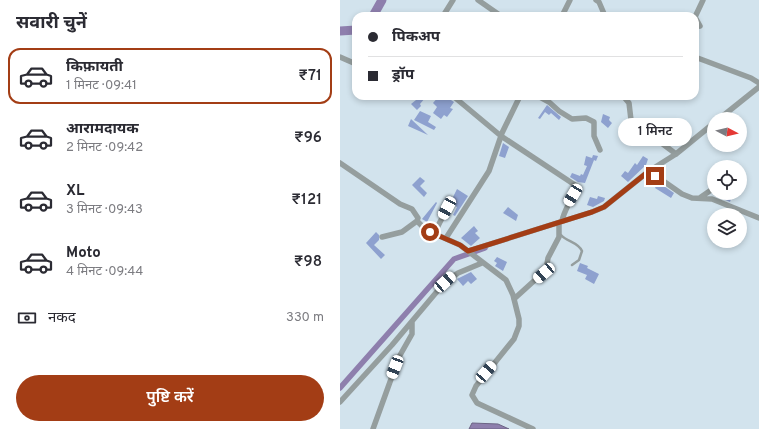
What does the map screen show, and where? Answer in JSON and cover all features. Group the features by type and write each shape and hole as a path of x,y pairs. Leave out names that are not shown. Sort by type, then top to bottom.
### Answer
{"street":[{"path":"446,12 454,0"},
{"path":"478,0 495,12"},
{"path":"564,12 570,0"},
{"path":"596,0 599,2 603,12"},
{"path":"697,12 703,0"},
{"path":"340,57 352,62"},
{"path":"699,58 751,78 759,83"},
{"path":"728,112 759,87"},
{"path":"458,100 501,136 575,185 575,191 565,210 560,226 558,240 548,258 546,270 514,299"},
{"path":"446,238 489,171 501,136 518,100"},
{"path":"545,100 572,119 586,118 594,122 594,136 600,150"},
{"path":"626,100 629,103 631,120 676,154"},
{"path":"470,253 560,226 604,207 676,154 707,129"},
{"path":"340,162 400,204 412,209 418,218 417,221 426,230 460,245 506,280 514,299 519,319 517,332 514,339 476,386 472,395 477,403 482,406 533,429"},
{"path":"651,173 688,197 712,199 759,218"},
{"path":"700,198 707,193"},
{"path":"434,234 447,208"},
{"path":"382,237 402,232 417,221"},
{"path":"340,402 451,277 481,262"},
{"path":"373,429 399,357 412,334 412,322"}],"lane":[{"path":"560,226 565,239 578,245 582,251 579,260 572,265"}],"shaded area":[{"path":"472,423 498,424 509,429 469,429"}],"building":[{"path":"416,100 423,100 420,104 421,106 417,110 411,104"},
{"path":"436,100 451,100 454,102 450,108 453,109 447,117 444,115 441,119 433,113 437,107 433,103"},
{"path":"547,105 561,117 559,120 551,113 549,115 545,112 540,119 538,118"},
{"path":"420,111 431,116 428,122 436,127 434,130 414,120"},
{"path":"603,114 610,117 609,120 612,123 608,128 601,122"},
{"path":"411,119 428,135 408,126"},
{"path":"503,143 509,147 505,158 499,156"},
{"path":"593,155 598,156 596,161 594,160 585,183 578,182 570,177 572,173 580,176 581,174 583,175 587,166 584,165 586,156 592,158"},
{"path":"643,156 648,159 646,165 628,182 621,176 625,171 628,173 635,163 637,165"},
{"path":"420,177 425,181 420,186 427,193 424,197 412,185"},
{"path":"658,182 674,193 671,198 655,188"},
{"path":"457,189 468,196 455,216 453,215 457,207 450,203"},
{"path":"598,196 605,198 604,201 593,207 587,205 590,197 597,199"},
{"path":"436,202 437,203 427,222 422,219"},
{"path":"508,207 518,215 516,221 503,213"},
{"path":"474,226 478,231 475,233 480,238 471,246 461,238"},
{"path":"376,232 379,235 379,240 374,245 385,255 381,259 366,243"},
{"path":"497,257 507,262 503,271 495,266 497,263 494,261"},
{"path":"580,263 588,266 587,268 599,274 594,284 585,279 587,275 577,271"},
{"path":"471,272 477,279 471,284 468,281 463,286 457,279"}],"waterway":[{"path":"375,12 382,0"},
{"path":"340,31 352,30"},
{"path":"340,388 454,259 485,248"}],"route":[{"path":"430,232 446,238 468,251 592,212 604,207 649,171 655,176"}]}
